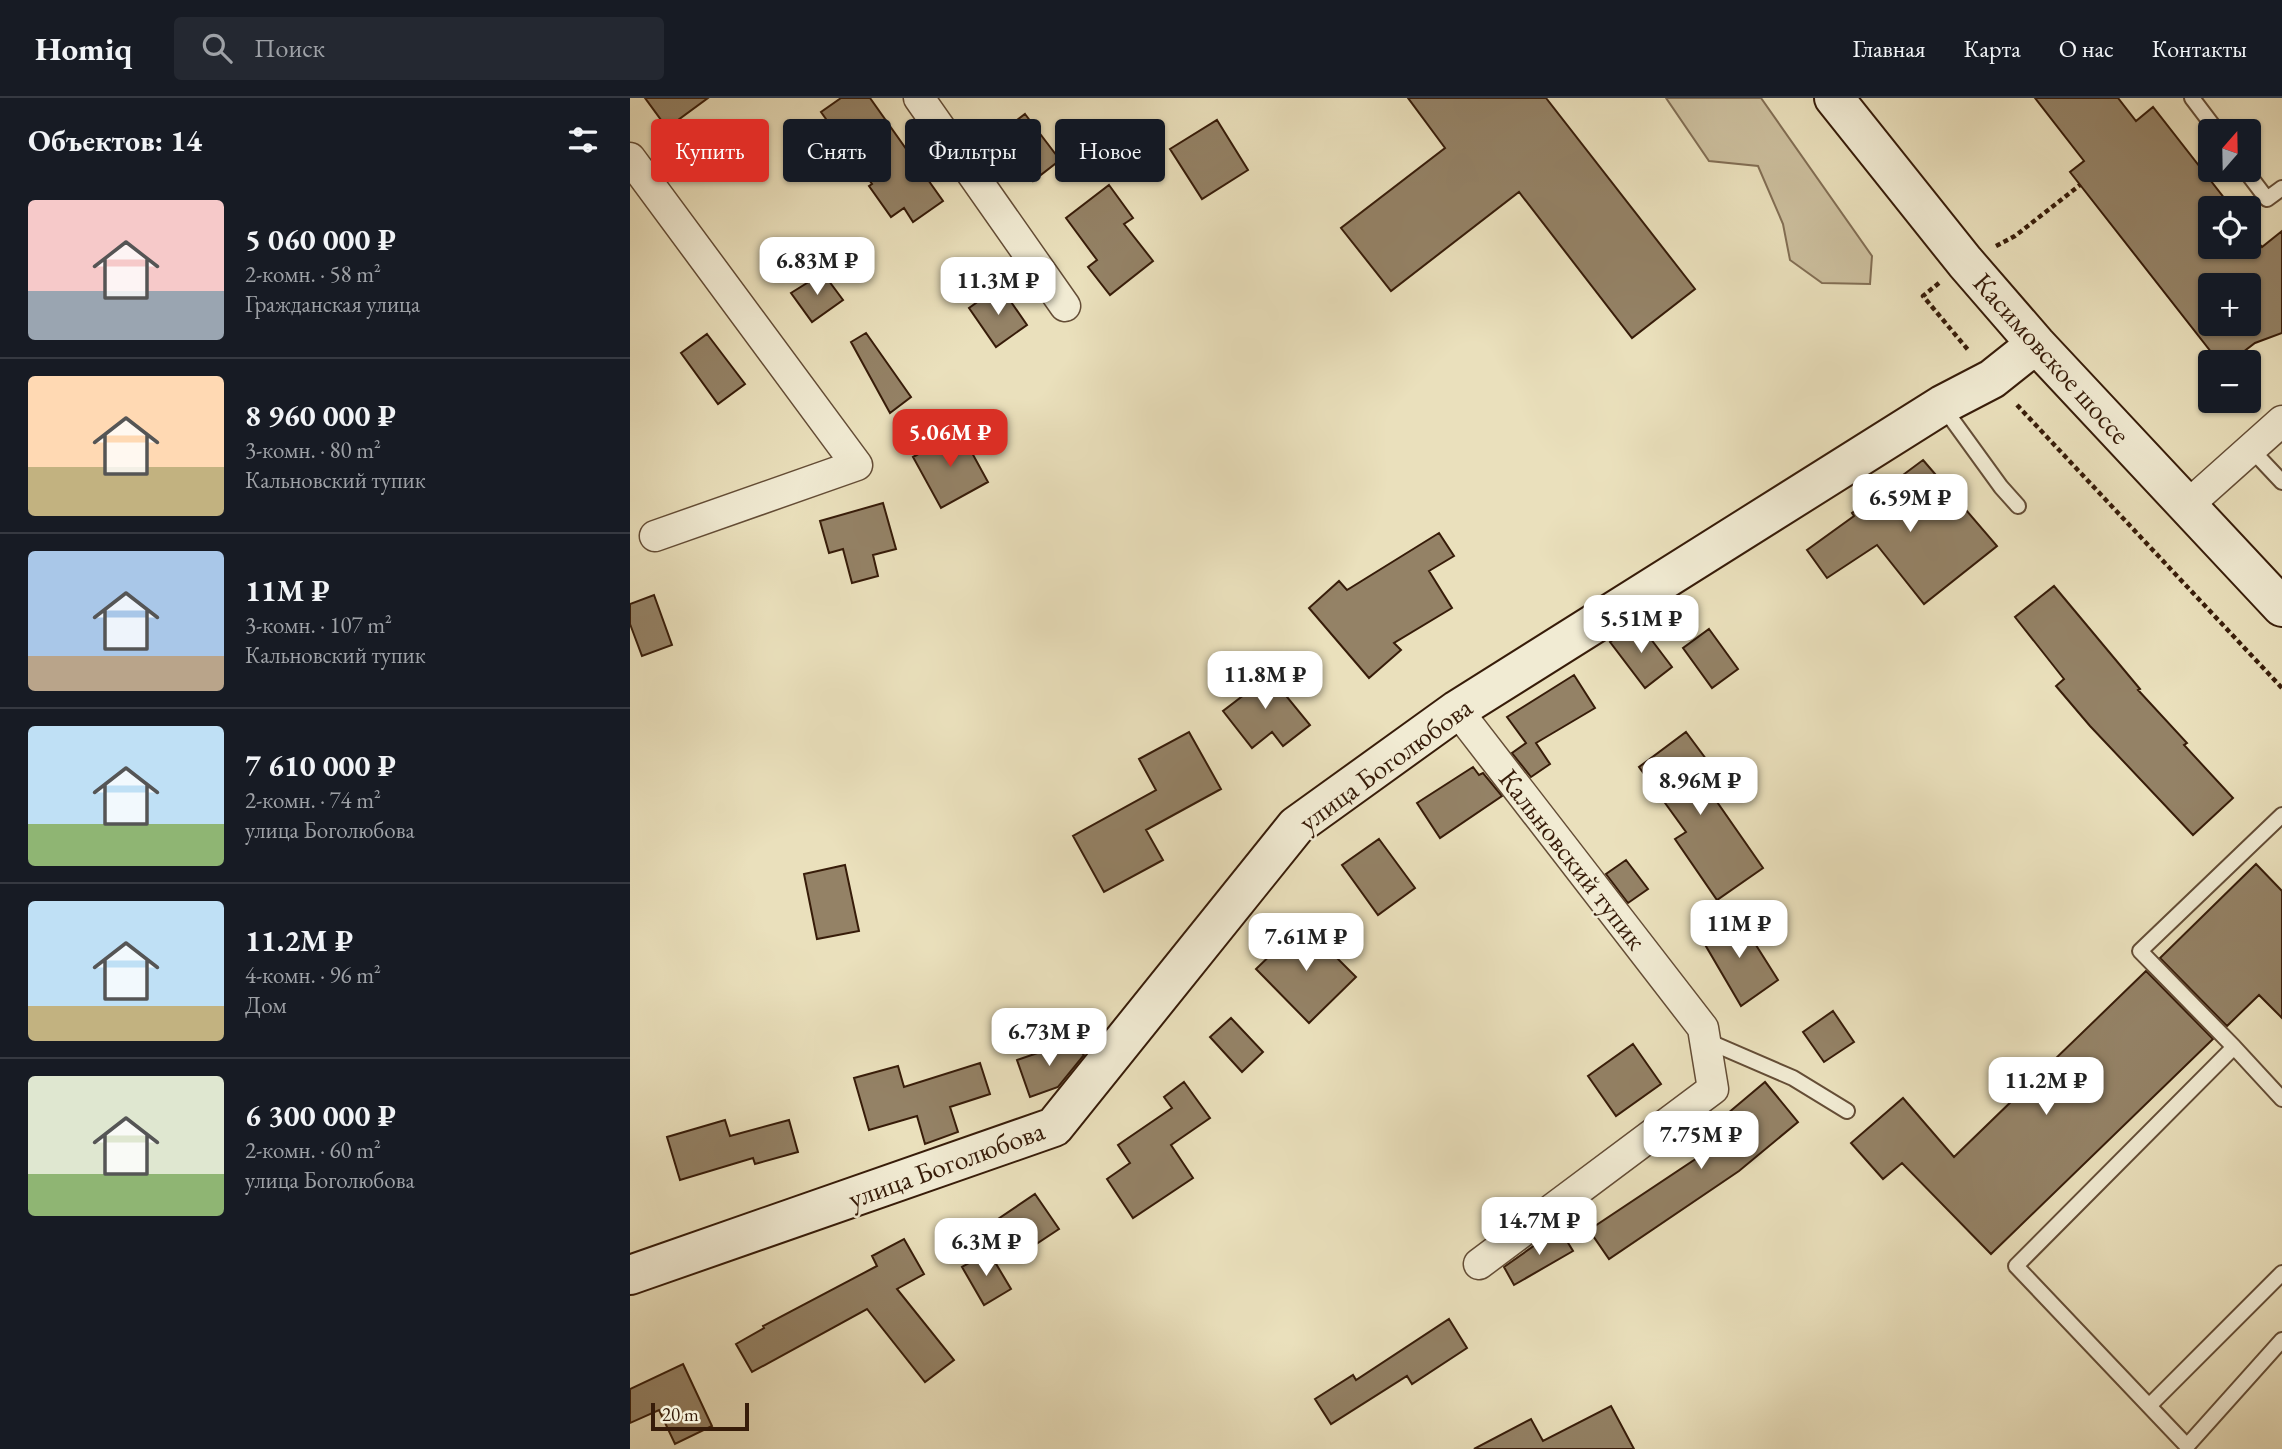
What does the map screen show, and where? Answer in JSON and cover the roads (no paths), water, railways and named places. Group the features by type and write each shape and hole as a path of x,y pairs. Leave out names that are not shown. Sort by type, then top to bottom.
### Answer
{"street":[{"path":"919,98 1065,306"},
{"name":"Касимовское шоссе","path":"1834,98 1965,262 2036,344 2282,607"},
{"path":"630,158 857,465 656,536"},
{"name":"улица Боголюбова","path":"630,1275 1054,1127 1296,827 1457,709 1942,405 1992,379 2036,344"},
{"path":"2188,505 2282,421"},
{"name":"Кальновский тупик","path":"1457,709 1703,1028 1713,1089 1479,1264"}],"lane":[{"path":"2192,98 2208,119"},
{"path":"2254,182 2267,199 2282,188"},
{"path":"1942,405 2001,487 2018,506"},
{"path":"2250,448 2282,482"},
{"path":"2280,820 2140,951 2282,1099"},
{"path":"1705,1040 1793,1078 1847,1111"},
{"path":"2234,1047 2016,1266 2187,1446 2282,1340"},
{"path":"2149,1406 2282,1273"}]}
